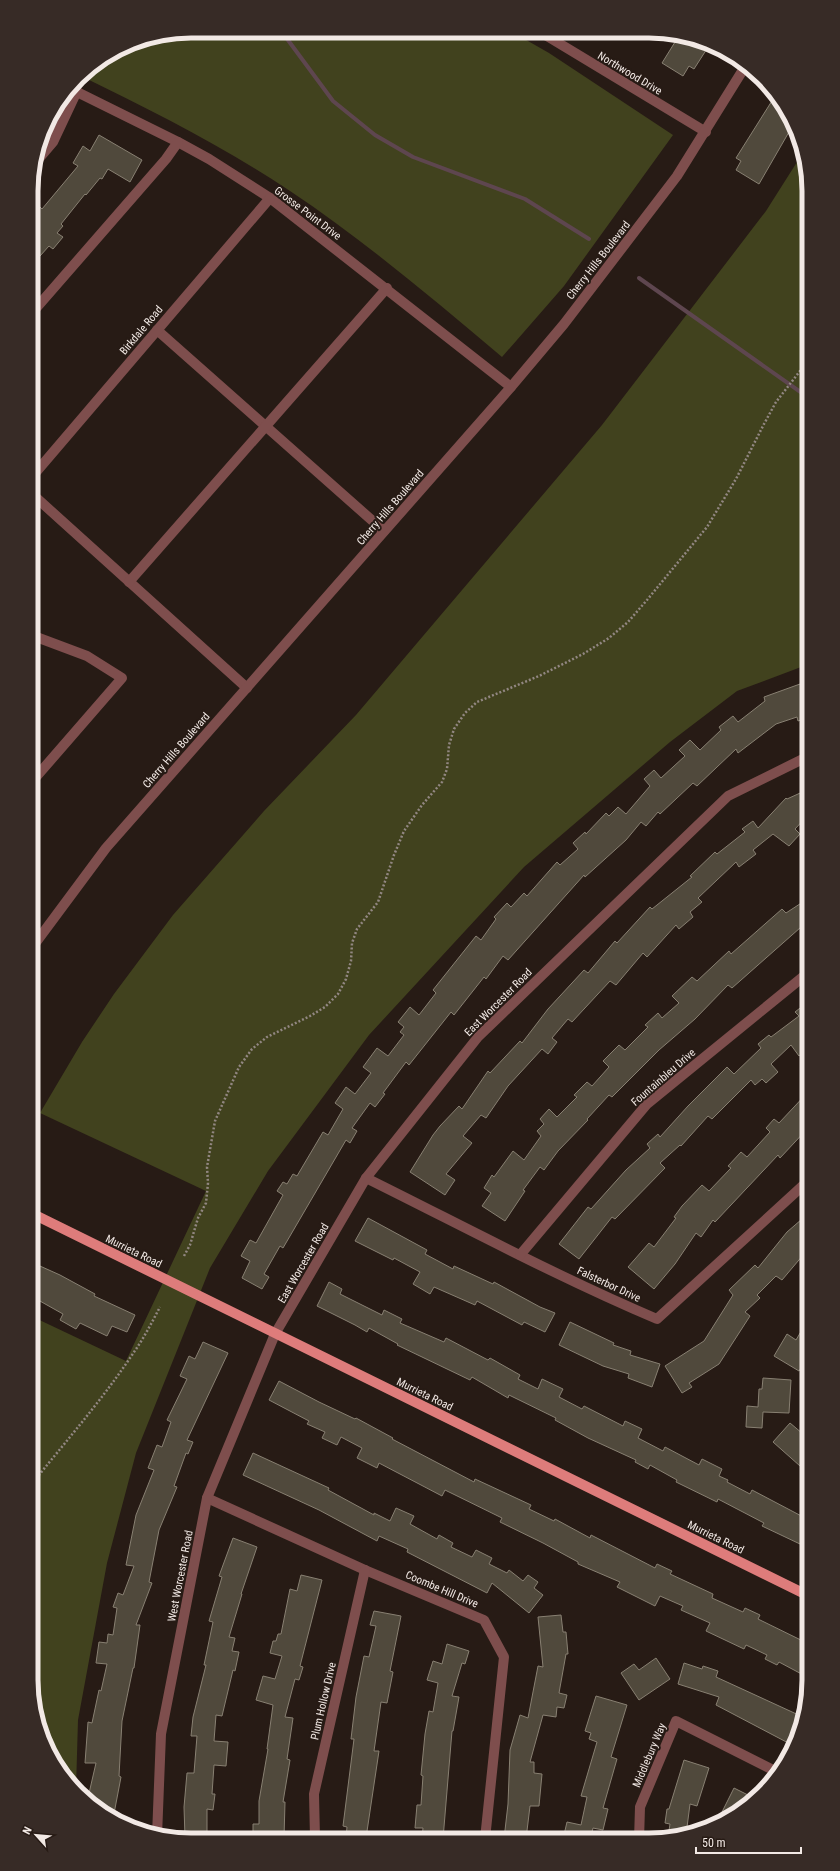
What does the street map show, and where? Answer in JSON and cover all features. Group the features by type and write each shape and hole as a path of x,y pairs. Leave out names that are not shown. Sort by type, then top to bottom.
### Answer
{"main road":[{"name":"Murrieta Road","path":"38,1216 802,1593"}],"street":[{"name":"Northwood Drive","path":"550,38 706,132"},
{"name":"Cherry Hills Boulevard","path":"38,940 106,848 511,387 564,324 678,176 743,71"},
{"name":"Grosse Point Drive","path":"75,91 209,159 270,198 387,288 511,387"},
{"path":"42,155 53,142 72,96"},
{"path":"38,306 166,159 178,142"},
{"name":"Birkdale Road","path":"38,470 270,198"},
{"path":"129,582 267,427 387,288"},
{"path":"157,330 384,531"},
{"path":"38,499 247,688"},
{"path":"38,638 87,656 122,678 38,775"},
{"name":"East Worcester Road","path":"275,1334 366,1178 478,1036 722,801 728,796 802,759"},
{"name":"Fountainbleu Drive","path":"520,1255 647,1104 802,978"},
{"name":"Falsterbor Drive","path":"366,1178 520,1255 621,1303 657,1318 802,1186"},
{"name":"West Worcester Road","path":"157,1829 161,1734 208,1498 275,1334"},
{"name":"Coombe Hill Drive","path":"208,1498 365,1570 484,1620 504,1657 486,1833"},
{"name":"Plum Hollow Drive","path":"315,1833 314,1794 365,1570"},
{"name":"Middlebury Way","path":"639,1833 640,1807 676,1721 772,1770"}],"path":[{"path":"184,1256 190,1245 198,1218 206,1203 208,1183 207,1167 215,1121 239,1067 252,1049 267,1036 310,1016 325,1007 338,994 346,979 351,961 352,943 357,929 378,902 404,831 422,805 442,782 447,769 449,745 458,724 477,702 539,676 583,654 609,638 628,622 707,527 721,506 764,424 802,367"},
{"path":"38,1476 116,1379 135,1352 160,1308"}],"shaded area":[{"path":"523,38 549,53 673,135 564,286 502,357 372,250 318,210 240,159 87,79 114,58 151,43 171,39"},
{"path":"799,159 802,181 802,667 737,691 670,742 524,867 369,1035 268,1171 210,1268 136,1453 107,1563 78,1720 76,1781 58,1757 50,1739 43,1720 38,1690 38,1319 126,1361 206,1191 40,1113 82,1042 114,994 173,915 264,811 356,715 602,425 766,211"}],"building":[{"path":"676,40 707,49 694,69 689,66 683,76 662,63"},
{"path":"772,101 782,114 790,131 759,184 736,170 741,161 736,158"},
{"path":"99,135 142,160 130,182 108,169 102,179 100,178 86,195 85,194 61,224 63,226 57,233 63,237 53,249 49,246 40,256 38,255 38,209 40,207 42,209 78,166 73,163 83,146 90,151"},
{"path":"800,684 802,690 802,720 798,721 797,717 776,724 738,753 736,749 697,786 693,783 660,814 658,812 646,826 641,822 626,840 585,877 584,875 508,960 503,956 486,979 484,977 454,1015 451,1012 409,1065 406,1062 383,1093 385,1094 375,1107 370,1103 352,1128 357,1131 350,1143 346,1140 283,1248 280,1246 264,1274 269,1277 262,1289 242,1278 250,1261 241,1256 250,1240 256,1243 283,1195 277,1191 283,1182 287,1184 293,1174 297,1176 323,1132 328,1135 343,1109 335,1103 346,1087 355,1094 371,1073 363,1067 377,1048 388,1056 404,1035 400,1032 404,1027 398,1022 410,1007 419,1015 436,993 433,990 476,936 481,940 496,919 494,917 507,903 511,907 524,893 527,896 557,862 560,865 578,849 573,843 585,832 586,834 606,813 609,816 618,807 626,814 650,786 644,779 654,770 661,778 685,756 679,750 690,740 700,750 721,730 719,727 733,716 738,722 765,701 764,697"},
{"path":"802,792 802,822 795,829 800,834 789,846 773,834 753,850 756,854 739,867 736,862 698,898 702,902 690,912 693,917 679,929 676,925 647,957 643,953 616,985 610,981 572,1022 568,1019 552,1038 557,1042 548,1054 542,1049 508,1086 486,1118 481,1115 463,1136 472,1143 446,1174 455,1180 445,1195 410,1172 440,1126 459,1106 462,1109 488,1071 490,1073 520,1041 522,1043 548,1009 584,970 588,973 615,941 617,943 650,907 652,909 692,877 690,876 715,852 717,854 745,832 742,829 753,821 758,828 786,798 787,799"},
{"path":"802,903 802,926 732,988 728,985 695,1019 659,1050 612,1097 609,1095 587,1119 588,1120 558,1151 544,1170 540,1167 523,1190 525,1191 505,1221 482,1206 491,1193 484,1188 492,1175 494,1177 513,1151 524,1160 541,1136 537,1131 544,1124 540,1119 549,1109 557,1117 577,1097 574,1095 587,1082 592,1086 609,1067 603,1061 619,1045 625,1050 648,1027 645,1025 658,1013 662,1018 679,1003 672,996 692,977 697,981 729,951 731,954 782,909 786,913"},
{"path":"802,1006 802,1054 799,1056 791,1045 771,1064 778,1072 766,1083 762,1079 755,1085 751,1080 712,1119 708,1116 681,1146 680,1145 660,1163 665,1168 615,1219 612,1217 579,1259 559,1244 588,1207 591,1209 626,1170 650,1148 647,1144 658,1134 660,1137 688,1106 727,1067 734,1074 761,1048 758,1044 769,1035 771,1037 799,1016 795,1012"},
{"path":"802,1098 802,1134 780,1158 778,1155 715,1222 713,1220 701,1237 696,1233 675,1264 654,1289 628,1267 649,1243 654,1247 676,1218 674,1217 682,1206 702,1185 709,1191 731,1168 728,1166 741,1152 747,1157 770,1132 766,1128 774,1119 779,1123"},
{"path":"368,1218 427,1250 425,1254 453,1269 454,1266 493,1284 494,1282 540,1307 555,1313 545,1332 524,1322 522,1325 477,1301 475,1305 434,1287 430,1294 413,1284 420,1272 394,1258 393,1260 355,1241"},
{"path":"802,1219 802,1256 782,1280 776,1276 757,1295 760,1298 745,1312 750,1316 719,1364 689,1383 692,1387 682,1393 665,1366 704,1341 733,1295 729,1290 755,1265 758,1268 787,1232"},
{"path":"38,1265 95,1294 94,1296 135,1315 127,1332 112,1326 107,1336 80,1323 76,1329 60,1320 63,1314 38,1300"},
{"path":"329,1282 342,1289 340,1294 382,1315 384,1310 402,1319 400,1323 444,1342 446,1338 488,1360 490,1358 520,1375 518,1379 538,1389 542,1379 563,1389 559,1397 582,1409 584,1406 623,1426 625,1421 642,1429 638,1438 663,1451 665,1447 699,1465 702,1459 722,1469 719,1476 728,1480 727,1482 750,1494 752,1490 802,1516 802,1541 800,1544 762,1526 764,1523 718,1499 717,1502 676,1482 677,1480 650,1465 648,1469 635,1462 636,1460 588,1438 555,1420 556,1418 509,1395 508,1398 472,1377 470,1380 397,1345 398,1344 369,1328 367,1332 317,1306"},
{"path":"570,1322 614,1343 613,1345 631,1351 630,1355 660,1364 652,1387 628,1378 629,1374 603,1366 559,1345"},
{"path":"802,1330 802,1366 799,1371 774,1356 787,1334 796,1340"},
{"path":"203,1342 228,1353 187,1440 193,1442 188,1454 186,1453 174,1486 177,1487 159,1530 149,1582 152,1583 136,1625 140,1625 134,1668 122,1721 119,1776 121,1777 114,1813 89,1794 96,1763 85,1763 88,1722 92,1723 99,1690 101,1691 107,1664 96,1663 99,1642 107,1643 108,1634 113,1635 117,1608 113,1607 118,1593 123,1595 134,1566 126,1565 136,1515 154,1470 148,1468 157,1445 162,1447 171,1422 167,1420 187,1379 180,1376 189,1356 195,1359"},
{"path":"763,1378 791,1380 789,1413 763,1412 762,1428 746,1427 747,1406 758,1407 759,1389 762,1389"},
{"path":"279,1381 319,1402 355,1419 356,1418 393,1438 392,1439 474,1482 475,1479 531,1505 529,1509 554,1521 555,1519 590,1538 591,1535 655,1568 657,1564 672,1571 670,1574 713,1594 712,1598 743,1612 745,1608 760,1615 758,1619 802,1641 802,1674 779,1662 777,1665 765,1659 767,1655 746,1645 744,1649 706,1631 710,1623 681,1610 683,1606 660,1596 655,1606 617,1587 620,1582 578,1564 578,1562 543,1543 500,1522 502,1518 445,1490 442,1496 379,1463 377,1468 357,1458 362,1448 341,1437 337,1445 322,1438 325,1432 307,1424 309,1421 269,1400"},
{"path":"790,1423 802,1433 802,1468 773,1442"},
{"path":"253,1453 329,1488 328,1490 374,1515 374,1513 390,1521 396,1508 414,1516 410,1524 437,1539 439,1535 453,1543 451,1547 472,1557 476,1550 492,1558 489,1564 507,1573 509,1570 523,1581 528,1575 538,1582 534,1588 543,1595 529,1613 492,1583 487,1593 407,1552 408,1549 379,1536 377,1541 319,1510 243,1475"},
{"path":"233,1538 257,1547 241,1594 229,1637 235,1638 232,1651 239,1652 235,1671 233,1670 222,1716 216,1715 214,1741 228,1742 226,1766 214,1765 212,1794 215,1794 213,1810 207,1809 207,1833 185,1833 184,1807 187,1773 194,1773 197,1736 191,1736 193,1717 206,1665 204,1665 213,1622 209,1621 222,1577 219,1576"},
{"path":"301,1575 322,1580 300,1666 303,1667 299,1680 295,1679 285,1717 293,1718 287,1759 290,1760 283,1802 285,1802 284,1833 253,1833 253,1824 259,1824 259,1801 268,1749 273,1705 256,1700 263,1676 275,1679 282,1656 270,1653 273,1641 276,1641 278,1634 281,1634 290,1589 297,1591"},
{"path":"374,1611 401,1616 390,1671 393,1672 387,1703 381,1702 374,1751 379,1751 367,1833 346,1833 347,1827 343,1826 354,1739 351,1739 356,1697 364,1656 369,1657 376,1626 370,1625"},
{"path":"561,1615 563,1632 566,1632 568,1654 566,1654 559,1693 567,1695 564,1708 557,1707 556,1717 543,1715 530,1762 534,1762 534,1773 542,1774 539,1806 530,1806 527,1833 505,1833 508,1804 510,1750 520,1715 528,1718 538,1666 543,1667 538,1617"},
{"path":"447,1644 469,1651 465,1664 462,1663 452,1696 459,1697 452,1731 444,1833 423,1833 423,1828 415,1828 417,1805 421,1805 423,1776 421,1775 425,1734 429,1711 433,1712 438,1683 427,1680 433,1661 442,1664"},
{"path":"656,1658 670,1679 639,1700 621,1673 634,1664 639,1670"},
{"path":"684,1663 702,1669 703,1666 718,1671 716,1677 798,1715 788,1743 716,1705 719,1697 678,1684"},
{"path":"596,1696 627,1705 611,1757 617,1759 603,1808 608,1809 603,1830 593,1828 592,1833 564,1833 567,1822 581,1825 587,1797 581,1796 597,1742 589,1739 591,1733 585,1731"},
{"path":"684,1760 709,1768 697,1806 690,1804 687,1828 669,1832 670,1824 665,1823 667,1809 669,1809"},
{"path":"734,1788 749,1796 726,1813 720,1816"}],"waterway":[{"path":"286,38 333,101 375,135 413,157 525,199 589,239"},
{"path":"639,278 802,393"}]}
